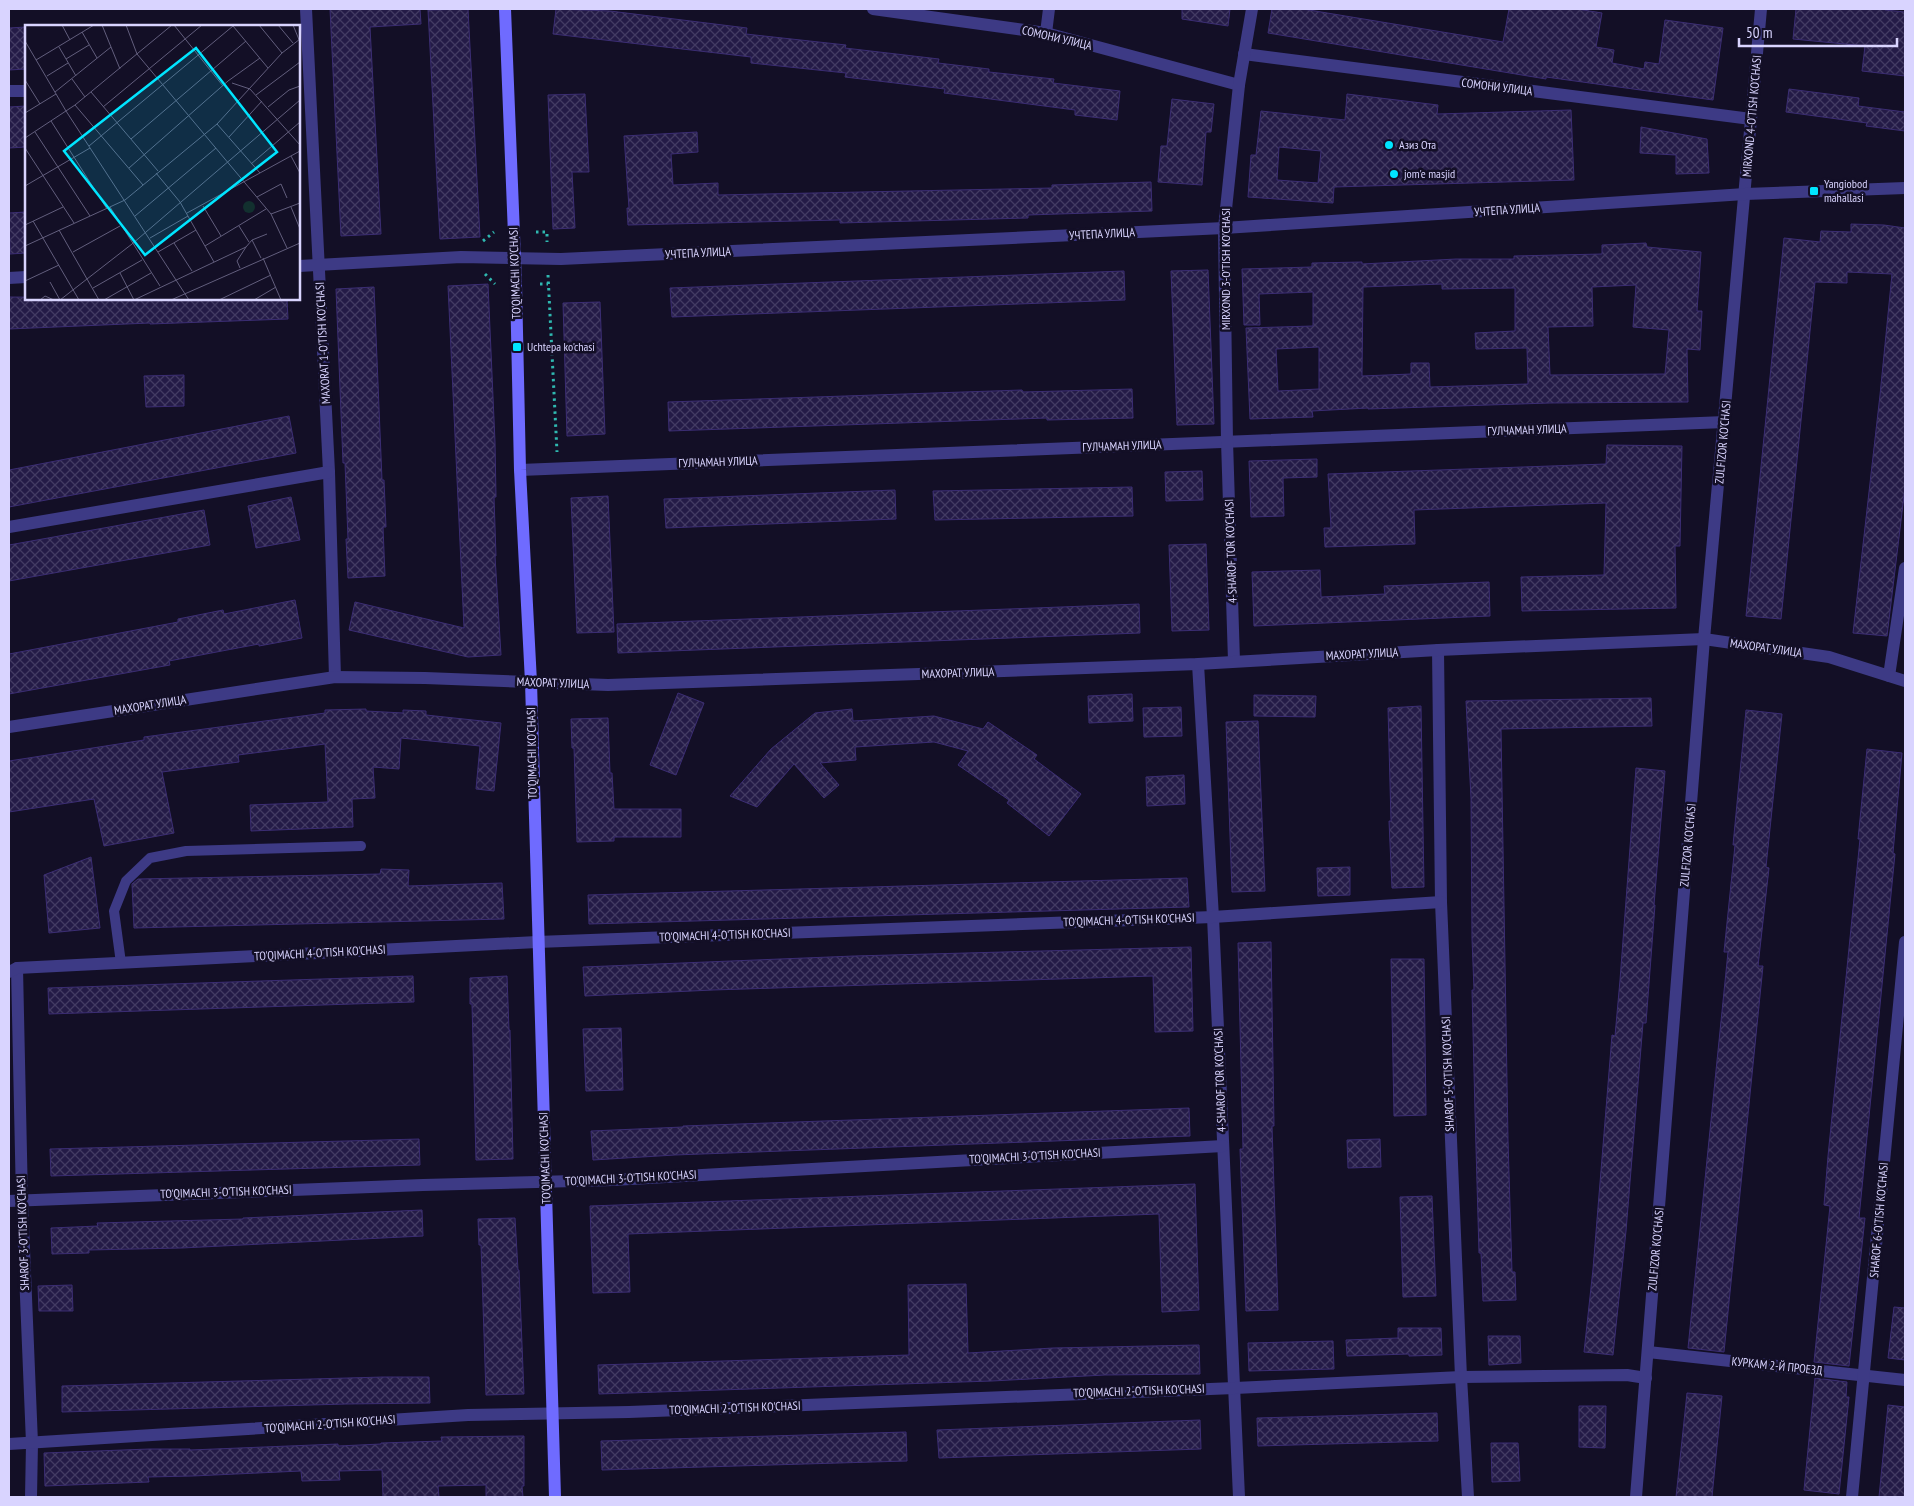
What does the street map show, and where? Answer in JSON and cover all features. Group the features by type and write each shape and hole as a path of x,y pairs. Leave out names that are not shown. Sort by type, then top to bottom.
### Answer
{"main road":[{"name":"TO'QIMACHI KO'CHASI","path":"505,9 520,470 530,682 537,942 547,1182 555,1497"}],"street":[{"name":"MAXORAT 1-O'TISH KO'CHASI","path":"306,9 305,78 320,266 329,472 334,677"},
{"name":"СОМОНИ УЛИЦА","path":"872,9 1046,32 1239,85"},
{"path":"1046,32 1049,9"},
{"name":"MIRXOND 3-O'TISH KO'CHASI","path":"1227,442 1224,228 1239,85 1252,9"},
{"name":"MIRXOND 4-O'TISH KO'CHASI","path":"1745,194 1761,9"},
{"name":"СОМОНИ УЛИЦА","path":"1244,54 1751,119"},
{"path":"9,92 25,91"},
{"name":"УЧТЕПА УЛИЦА","path":"300,266 461,257 570,258 1224,228 1745,194 1905,188"},
{"name":"ZULFIZOR KO'CHASI","path":"1636,1497 1704,639 1745,194"},
{"path":"9,278 25,277"},
{"name":"ГУЛЧАМАН УЛИЦА","path":"520,470 1725,422"},
{"name":"4-SHAROF TOR KO'CHASI","path":"1227,442 1234,661"},
{"path":"9,527 329,472"},
{"path":"1889,676 1905,568"},
{"name":"МАХОРАТ УЛИЦА","path":"9,727 334,677 608,685 1198,664 1438,650 1704,639 1829,657 1905,681"},
{"name":"SHAROF 5-O'TISH KO'CHASI","path":"1438,650 1441,902 1461,1377 1468,1497"},
{"name":"4-SHAROF TOR KO'CHASI","path":"1198,664 1213,917 1239,1497"},
{"name":"TO'QIMACHI 4-O'TISH KO'CHASI","path":"13,970 537,942 1213,917 1441,902"},
{"name":"SHAROF 6-O'TISH KO'CHASI","path":"1852,1497 1905,942"},
{"name":"SHAROF 3-O'TISH KO'CHASI","path":"13,970 15,1200 32,1443 31,1497"},
{"name":"TO'QIMACHI 3-O'TISH KO'CHASI","path":"15,1200 622,1179 1223,1146"},
{"name":"КУРКАМ 2-Й ПРОЕЗД","path":"1648,1352 1905,1380"},
{"path":"1461,1377 1627,1376 1646,1378"},
{"name":"TO'QIMACHI 2-O'TISH KO'CHASI","path":"9,1444 468,1415 552,1414 1235,1388 1461,1377"}],"lane":[{"path":"121,963 114,911 126,881 150,858 186,851 361,846"}],"path":[{"path":"481,243 494,232"},
{"path":"536,232 547,232 547,246"},
{"path":"481,270 495,284"},
{"path":"548,275 558,468"},
{"path":"540,284 548,284"}],"building":[{"path":"330,9 420,9 421,24 370,27 381,234 341,236"},
{"path":"468,9 480,237 440,239 428,10"},
{"path":"556,9 610,11 747,28 746,34 846,45 845,48 939,59 938,63 989,69 989,72 1054,79 1053,83 1120,91 1117,120 1075,115 1075,110 944,93 945,89 845,77 846,73 751,63 751,57 553,34"},
{"path":"1182,9 1230,9 1228,26 1182,19"},
{"path":"1272,9 1303,9 1503,42 1509,9 1577,9 1602,13 1596,47 1614,50 1612,63 1644,69 1645,62 1659,64 1665,20 1723,28 1713,100 1546,77 1546,79 1268,33"},
{"path":"1796,9 1885,9 1905,12 1905,76 1862,71 1865,46 1793,39"},
{"path":"25,27 25,69 9,70 9,28"},
{"path":"1789,89 1859,98 1858,106 1905,112 1905,131 1866,126 1867,123 1786,112"},
{"path":"585,94 589,172 572,172 575,228 553,229 548,95"},
{"path":"1347,94 1438,105 1437,114 1571,110 1574,180 1334,187 1333,203 1248,197 1251,155 1256,155 1261,111 1345,120","holes":["1279,147 1321,151 1318,183 1277,180"]},
{"path":"1172,99 1214,104 1211,132 1206,132 1202,185 1158,182 1161,146 1167,146"},
{"path":"25,106 25,147 9,148 9,107"},
{"path":"1641,127 1707,139 1709,173 1676,174 1676,155 1640,153"},
{"path":"697,132 698,152 671,154 673,185 718,183 718,195 1052,188 1052,185 1151,182 1152,211 1028,215 1028,218 840,223 840,220 628,225 627,208 629,208 624,136"},
{"path":"25,212 25,253 10,254 9,213"},
{"path":"1851,224 1905,228 1905,488 1887,636 1853,633 1892,274 1847,272 1847,283 1815,282 1781,619 1746,616 1784,238 1820,242 1821,231 1851,232"},
{"path":"1646,243 1647,247 1701,252 1697,311 1702,311 1700,350 1687,349 1688,402 1550,403 1368,408 1312,411 1313,417 1250,419 1246,328 1313,326 1313,292 1259,294 1260,325 1244,325 1242,269 1312,267 1312,263 1362,262 1362,264 1456,259 1514,259 1514,256 1602,254 1602,245","holes":["1442,284 1442,289 1515,288 1515,331 1475,333 1476,349 1527,348 1528,384 1430,387 1429,363 1411,363 1411,374 1362,376 1363,287","1636,285 1633,327 1669,330 1665,374 1550,375 1548,327 1593,326 1592,287","1319,347 1319,389 1278,391 1276,349"]},
{"path":"1208,270 1214,424 1177,425 1171,271"},
{"path":"1124,271 1125,300 672,317 670,288"},
{"path":"488,284 495,442 495,556 501,655 468,657 349,630 355,602 464,628 448,286"},
{"path":"374,287 382,480 384,480 386,527 383,527 385,576 348,578 345,463 343,463 336,289"},
{"path":"9,297 25,297 25,300 287,300 288,319 9,329"},
{"path":"600,302 605,434 567,436 563,303"},
{"path":"184,375 184,406 146,407 144,376"},
{"path":"1132,389 1133,418 1047,420 1047,418 669,431 668,402 1022,390 1023,392"},
{"path":"289,416 296,453 9,507 9,470"},
{"path":"1607,445 1682,446 1680,546 1675,546 1676,608 1522,611 1521,577 1604,575 1606,503 1414,510 1415,544 1325,547 1324,528 1331,528 1328,474 1606,464"},
{"path":"1317,459 1317,477 1283,478 1284,516 1251,517 1249,461"},
{"path":"1202,471 1203,500 1166,501 1165,472"},
{"path":"1132,487 1133,516 935,520 933,491"},
{"path":"895,490 896,519 666,528 664,499"},
{"path":"608,496 614,632 577,633 571,498"},
{"path":"291,497 300,540 256,548 248,506"},
{"path":"204,510 210,545 9,581 9,545"},
{"path":"1206,544 1209,630 1172,631 1169,545"},
{"path":"1320,570 1321,597 1385,594 1384,586 1489,582 1490,616 1254,626 1252,572"},
{"path":"295,600 302,638 169,661 170,665 9,694 9,654 178,622 178,619 223,610 224,614"},
{"path":"1139,604 1140,633 618,653 617,624"},
{"path":"678,693 704,703 676,775 650,765"},
{"path":"1132,694 1133,721 1089,723 1088,696"},
{"path":"1254,695 1316,696 1315,717 1254,716"},
{"path":"1651,698 1652,726 1501,729 1508,1140 1512,1272 1515,1272 1516,1300 1483,1301 1481,1253 1479,1253 1475,1113 1471,798 1466,701"},
{"path":"1421,706 1424,887 1392,888 1389,821 1391,821 1388,708"},
{"path":"1181,707 1182,736 1144,737 1143,708"},
{"path":"366,709 366,711 403,713 403,710 426,711 426,715 501,723 494,791 476,789 480,746 401,738 399,769 373,767 375,798 352,799 353,827 251,831 250,805 328,802 325,744 238,755 239,762 162,772 174,833 104,846 94,799 9,812 9,761 144,740 144,737 325,713 325,710"},
{"path":"852,709 853,721 934,716 983,729 988,722 1037,755 1034,759 1081,794 1049,836 1007,803 1009,800 958,765 968,751 934,742 855,747 856,760 820,763 839,785 824,798 794,764 757,807 730,796 771,749 815,713"},
{"path":"1746,710 1782,714 1766,867 1769,868 1758,966 1763,966 1724,1352 1688,1348 1728,952 1724,952"},
{"path":"608,718 610,773 612,773 614,809 681,809 681,837 614,837 614,841 577,842 574,748 572,748 571,719"},
{"path":"1258,721 1265,891 1232,892 1226,722"},
{"path":"1867,749 1902,753 1893,853 1895,854 1859,1218 1865,1218 1849,1366 1814,1362 1830,1206 1824,1205 1828,1156 1860,839 1858,839"},
{"path":"1636,768 1665,771 1646,1023 1643,1023 1626,1231 1613,1355 1584,1352 1593,1269 1612,1035 1615,1036 1620,980"},
{"path":"1184,775 1185,804 1147,806 1146,777"},
{"path":"91,857 100,928 49,933 44,875"},
{"path":"1350,867 1350,895 1318,896 1317,868"},
{"path":"381,869 409,870 408,886 502,883 504,919 134,928 132,884 138,879 380,874"},
{"path":"1187,878 1189,907 589,924 588,895"},
{"path":"1271,942 1274,1126 1272,1126 1278,1310 1246,1311 1240,1149 1243,1149 1238,943"},
{"path":"1191,947 1193,1031 1155,1032 1153,976 585,996 583,967 854,956"},
{"path":"1391,959 1424,959 1426,1115 1394,1116"},
{"path":"413,976 414,1002 49,1014 48,988"},
{"path":"507,976 513,1159 476,1160 470,978"},
{"path":"621,1028 623,1090 586,1091 583,1029"},
{"path":"1189,1108 1190,1136 675,1155 593,1160 591,1131 683,1126"},
{"path":"419,1139 420,1165 51,1176 50,1149"},
{"path":"1380,1139 1381,1167 1348,1168 1347,1140"},
{"path":"1195,1184 1199,1310 1162,1312 1159,1214 628,1234 630,1292 593,1293 590,1206"},
{"path":"1432,1196 1436,1296 1403,1297 1400,1197"},
{"path":"422,1210 423,1236 182,1248 89,1250 89,1253 52,1254 51,1228 98,1226 97,1223 243,1219"},
{"path":"515,1218 524,1394 486,1395 481,1245 479,1245 478,1219"},
{"path":"966,1284 968,1353 1053,1348 1199,1345 1200,1374 1105,1375 992,1381 599,1394 598,1365 909,1355 908,1285"},
{"path":"72,1285 73,1311 39,1311 38,1286"},
{"path":"1894,1307 1905,1308 1905,1360 1888,1358"},
{"path":"1398,1328 1441,1328 1442,1355 1347,1356 1346,1340 1398,1338"},
{"path":"1488,1336 1520,1336 1521,1363 1489,1365"},
{"path":"1333,1341 1334,1369 1249,1371 1248,1343"},
{"path":"429,1377 430,1403 62,1412 62,1386"},
{"path":"1815,1378 1847,1382 1846,1397 1849,1397 1839,1494 1804,1490"},
{"path":"1687,1393 1722,1396 1712,1497 1676,1497"},
{"path":"1888,1405 1905,1407 1905,1497 1879,1497"},
{"path":"1579,1406 1606,1406 1605,1448 1579,1447"},
{"path":"1437,1413 1438,1441 1258,1446 1257,1418"},
{"path":"1200,1420 1201,1449 939,1458 937,1430"},
{"path":"906,1432 907,1461 602,1470 601,1441"},
{"path":"524,1436 523,1497 486,1497 486,1485 438,1486 439,1497 383,1497 382,1470 339,1471 340,1480 302,1481 301,1471 148,1477 149,1482 45,1486 44,1453 338,1444 338,1446 442,1441 441,1437"},
{"path":"1491,1443 1518,1443 1520,1481 1492,1482"}],"place":[{"name":"Азиз Ота","path":"1389,145"},
{"name":"jom'e masjid","path":"1394,174"},
{"name":"Yangiobod mahallasi","path":"1814,191"},
{"name":"Uchtepa ko'chasi","path":"517,347"}]}
